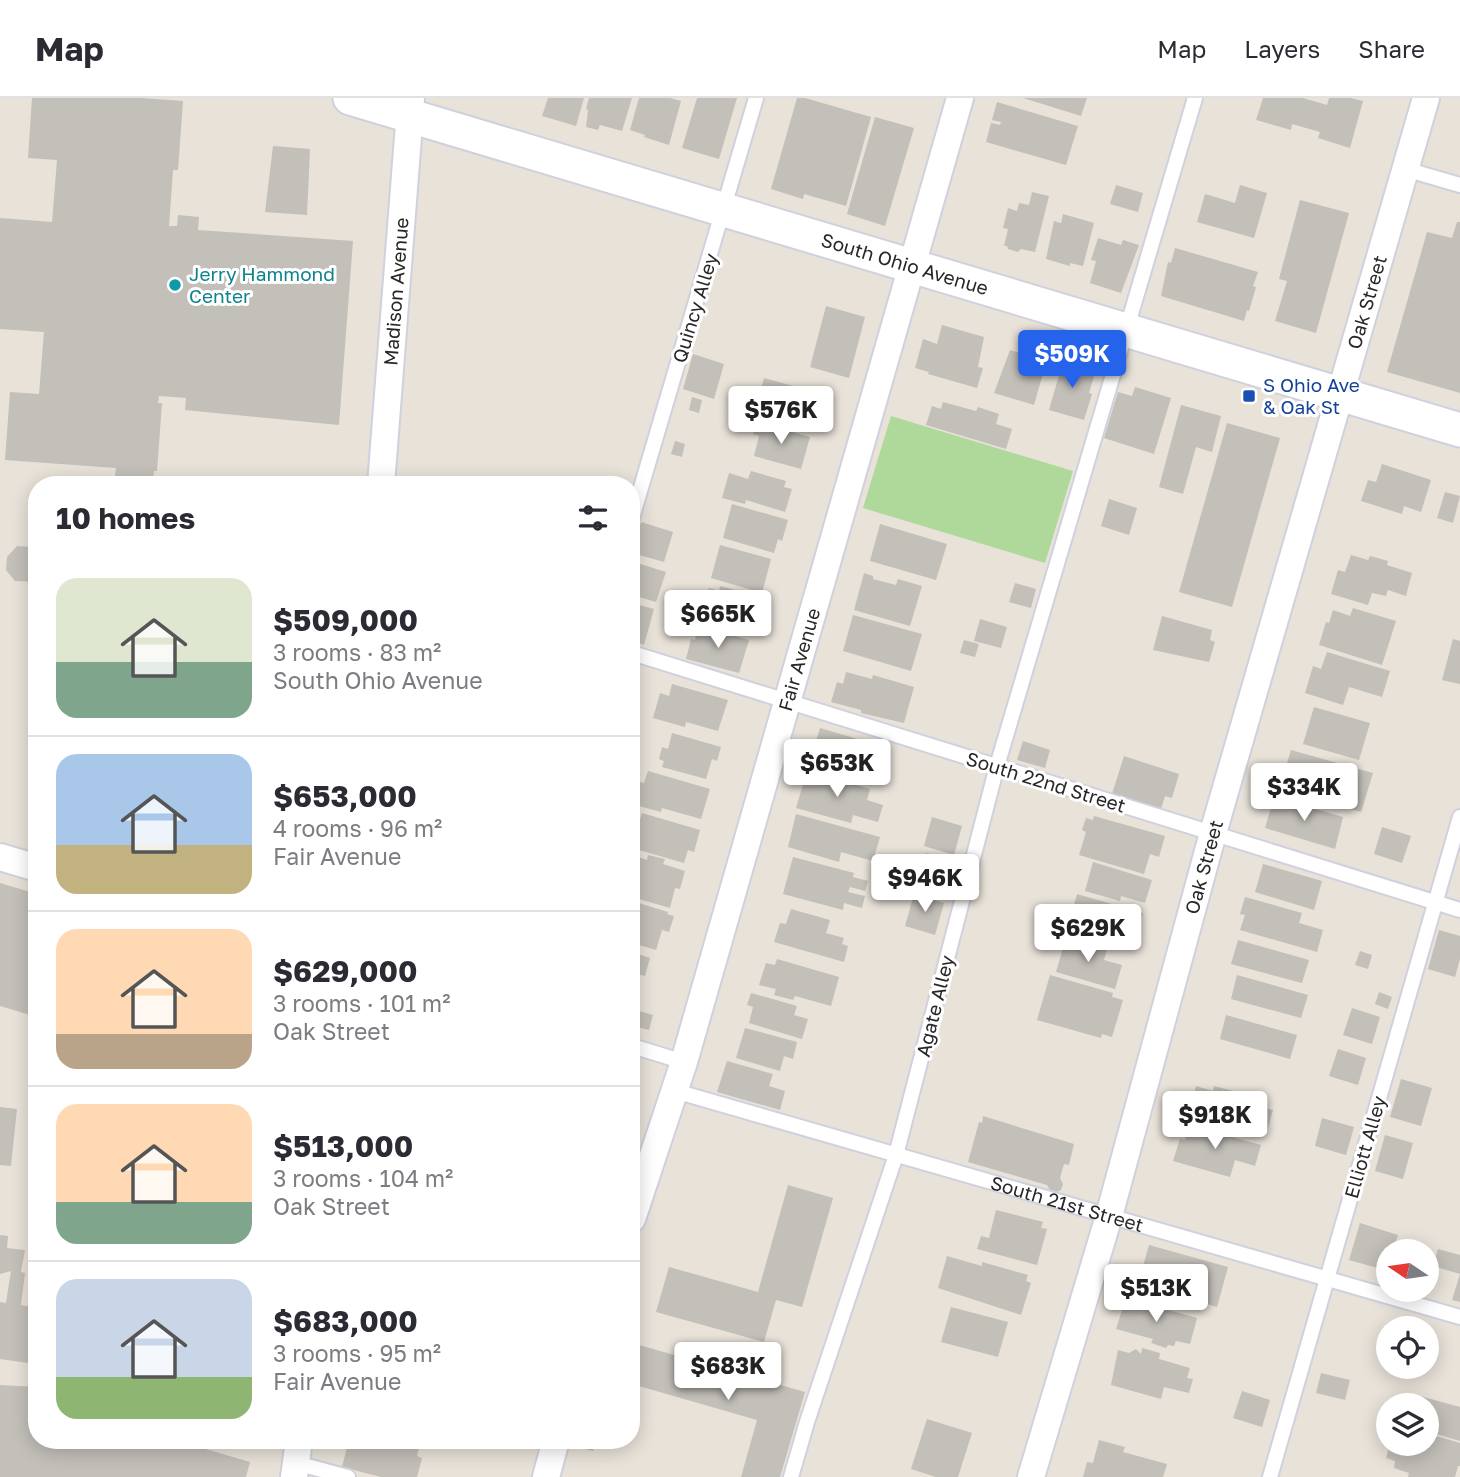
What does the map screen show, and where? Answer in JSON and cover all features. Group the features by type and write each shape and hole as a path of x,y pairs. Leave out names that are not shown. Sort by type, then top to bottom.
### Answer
{"street":[{"name":"South Ohio Avenue","path":"350,98 410,107 724,210 1460,429"},
{"name":"Fair Avenue","path":"640,1195 684,1062 960,98"},
{"name":"Oak Street","path":"1031,1477 1109,1216 1213,834 1426,98"},
{"name":"Madison Avenue","path":"382,476 410,107"},
{"path":"0,857 28,865"},
{"path":"546,1477 554,1449"}],"lane":[{"name":"Quincy Alley","path":"640,491 757,98"},
{"name":"Agate Alley","path":"791,1477 897,1155 997,766 1195,98"},
{"path":"1405,169 1460,186"},
{"name":"South 22nd Street","path":"640,656 1460,910"},
{"name":"Elliott Alley","path":"1270,1477 1460,817"},
{"path":"640,1048 684,1062"},
{"name":"South 21st Street","path":"675,1091 1460,1317"},
{"path":"296,1460 348,1477"}],"green space":[{"path":"891,416 1073,471 1045,563 863,508"}],"building":[{"name":"Jerry Hammond Center","path":"32,98 142,98 183,101 178,170 173,170 169,226 177,226 178,215 199,217 198,230 353,241 339,425 185,410 186,398 159,396 158,403 162,403 157,471 154,471 153,476 115,476 116,468 5,460 10,392 39,394 44,332 0,329 0,218 52,222 57,160 28,158"},
{"path":"548,98 584,98 576,126 542,116"},
{"path":"589,98 632,98 622,131 600,125 598,130 586,127"},
{"path":"639,98 670,98 681,101 669,145 630,130"},
{"path":"697,98 737,98 719,159 682,148"},
{"path":"797,98 871,117 846,206 804,194 803,199 771,189"},
{"path":"1023,98 1087,98 1081,116"},
{"path":"1263,98 1303,98 1327,105 1329,98 1363,101 1350,148 1318,138 1320,132 1292,124 1291,130 1256,120"},
{"path":"997,102 1078,126 1066,165 986,142 991,123 1000,125 1001,122 992,120"},
{"path":"875,117 914,128 885,226 847,214"},
{"path":"273,146 310,149 307,215 265,212"},
{"path":"1116,185 1143,193 1138,212 1110,204"},
{"path":"1240,185 1267,193 1254,238 1197,222 1205,194 1235,203"},
{"path":"1032,192 1049,196 1035,252 1008,249 1004,246 1008,229 1003,228 1008,208 1017,211 1019,203 1029,205"},
{"path":"1300,200 1349,213 1316,333 1275,321 1287,281 1279,279"},
{"path":"1063,214 1094,223 1083,266 1070,263 1070,266 1046,259 1054,221 1061,223"},
{"path":"1457,222 1460,222 1460,393 1387,372 1427,232 1452,238"},
{"path":"1098,238 1121,245 1123,240 1139,245 1121,293 1090,283 1096,261 1091,260"},
{"path":"1175,248 1258,272 1253,286 1256,287 1244,321 1161,296 1168,262 1171,263"},
{"path":"826,306 865,317 849,378 810,367"},
{"path":"942,325 984,337 978,367 983,368 977,388 915,368 923,339 937,344"},
{"path":"1010,350 1025,354 1026,350 1048,356 1034,405 994,393"},
{"path":"693,354 724,364 714,399 683,389"},
{"path":"1064,358 1086,364 1084,373 1094,376 1084,420 1049,410"},
{"path":"764,378 833,397 826,419 818,417 815,427 766,413 767,409 756,406"},
{"path":"1135,387 1171,398 1154,454 1104,438 1118,392 1132,396"},
{"path":"692,397 702,400 699,413 689,410"},
{"path":"943,402 976,411 978,407 999,414 996,424 1012,429 1006,449 926,425 932,406 941,409"},
{"path":"1181,405 1221,416 1212,452 1196,447 1183,494 1159,487"},
{"path":"757,422 810,437 801,469 754,456 759,436 753,434"},
{"path":"1227,423 1280,438 1232,607 1179,592"},
{"path":"675,441 685,444 682,457 671,454"},
{"path":"1382,464 1431,480 1421,512 1404,506 1402,514 1361,501 1368,480 1376,482"},
{"path":"751,471 786,481 784,487 792,489 785,512 746,500 745,504 722,498 729,473 748,479"},
{"path":"1445,492 1460,496 1453,523 1437,518"},
{"path":"1109,499 1137,508 1129,535 1101,526"},
{"path":"732,504 788,520 782,541 778,539 774,553 723,538"},
{"path":"641,522 673,532 664,562 640,555"},
{"path":"880,524 947,544 936,580 870,561"},
{"path":"720,545 771,559 762,593 711,578"},
{"path":"17,546 28,547 28,582 15,581 6,570 7,557"},
{"path":"1351,555 1368,560 1370,556 1388,561 1387,565 1412,573 1406,596 1388,590 1386,596 1372,593 1368,605 1331,594 1338,570 1345,572"},
{"path":"640,564 666,572 656,602 640,597"},
{"path":"864,573 873,576 873,579 896,585 898,579 922,586 910,626 854,610"},
{"path":"1015,583 1036,589 1031,608 1009,602"},
{"path":"720,586 753,595 750,610 757,612 752,632 707,621 709,613 702,611 709,588 719,591"},
{"path":"640,605 654,609 644,645 640,644"},
{"path":"1353,608 1396,621 1382,665 1319,645 1333,610 1350,616"},
{"path":"853,615 922,634 911,671 843,651"},
{"path":"1162,616 1212,630 1210,640 1215,642 1209,662 1153,650"},
{"path":"980,619 1007,627 1001,648 974,641"},
{"path":"699,626 749,640 739,673 686,659 691,639 695,640"},
{"path":"1453,639 1460,641 1460,684 1442,680"},
{"path":"964,640 979,644 975,657 960,653"},
{"path":"1327,652 1390,671 1382,697 1349,687 1343,705 1305,693 1313,666 1321,669"},
{"path":"846,672 872,679 873,675 914,687 904,723 861,713 861,710 831,702 837,682 843,684"},
{"path":"672,684 728,700 718,731 686,722 685,727 653,718 660,693 669,696"},
{"path":"1314,707 1370,723 1359,760 1303,744"},
{"path":"820,728 878,745 877,748 883,750 875,780 869,778 868,781 809,764"},
{"path":"672,733 721,747 717,761 712,759 706,779 662,767 664,761 659,759 662,747 668,749"},
{"path":"1023,741 1050,750 1045,768 1017,760"},
{"path":"1291,750 1373,773 1361,812 1279,789"},
{"path":"1124,756 1179,774 1172,798 1165,796 1161,809 1112,794"},
{"path":"648,771 710,789 701,819 662,808 661,812 640,806 640,782 644,783"},
{"path":"807,771 870,789 867,800 883,805 878,822 853,815 851,823 796,808"},
{"path":"1274,797 1343,817 1335,849 1265,828"},
{"path":"642,813 700,830 694,852 688,850 684,863 640,850"},
{"path":"796,814 880,837 873,861 841,852 839,862 788,847"},
{"path":"1094,816 1165,836 1159,857 1150,854 1144,874 1079,855 1086,832 1082,830 1086,818 1093,820"},
{"path":"932,817 962,826 954,855 924,846"},
{"path":"1382,827 1411,836 1402,863 1374,854"},
{"path":"926,853 957,861 947,895 905,884 912,859 923,862"},
{"path":"648,855 665,859 663,864 685,871 680,889 675,888 670,908 640,899 640,858 647,860"},
{"path":"793,857 854,873 853,877 868,881 865,891 850,887 848,892 865,896 862,908 844,903 843,910 783,894"},
{"path":"1093,862 1152,880 1145,903 1121,896 1120,901 1085,891"},
{"path":"1263,864 1322,881 1314,910 1255,892"},
{"path":"0,883 28,891 28,1014 0,1006"},
{"path":"914,894 944,903 935,935 905,926"},
{"path":"1077,894 1143,913 1136,935 1071,916"},
{"path":"1245,897 1302,913 1299,923 1323,930 1317,952 1240,930 1245,915 1240,914"},
{"path":"640,903 674,916 669,932 662,930 656,950 640,945"},
{"path":"791,909 830,920 826,933 844,938 842,944 848,946 844,962 774,942 780,923 786,924"},
{"path":"1439,930 1460,936 1460,959 1455,977 1428,969"},
{"path":"1066,938 1107,949 1104,960 1122,965 1115,989 1056,972"},
{"path":"1238,940 1309,960 1302,983 1231,964"},
{"path":"1360,951 1372,955 1368,969 1355,965"},
{"path":"640,955 650,958 645,976 640,975"},
{"path":"777,959 839,977 831,1006 795,996 793,1000 774,995 776,989 759,985 766,963 775,965"},
{"path":"1050,975 1113,993 1112,997 1123,1000 1112,1037 1102,1034 1101,1038 1037,1020"},
{"path":"1237,975 1308,995 1301,1018 1231,999"},
{"path":"1379,992 1392,997 1388,1009 1375,1004"},
{"path":"751,993 797,1006 794,1015 808,1019 802,1039 749,1023 753,1007 747,1005"},
{"path":"1352,1008 1380,1017 1372,1044 1343,1035"},
{"path":"640,1011 653,1015 649,1030 640,1028"},
{"path":"1226,1015 1297,1035 1290,1059 1220,1039"},
{"path":"745,1028 797,1042 793,1059 784,1056 780,1071 736,1058"},
{"path":"1338,1049 1366,1058 1358,1085 1329,1076"},
{"path":"727,1061 773,1074 769,1086 785,1091 780,1110 717,1092"},
{"path":"1401,1079 1432,1088 1421,1126 1390,1117"},
{"path":"1196,1086 1213,1091 1214,1086 1237,1092 1235,1100 1273,1110 1267,1131 1190,1109"},
{"path":"0,1107 17,1109 11,1166 0,1165"},
{"path":"983,1116 1074,1144 1069,1165 1064,1164 1060,1178 1063,1184 1061,1190 1050,1190 1047,1185 968,1162"},
{"path":"1322,1118 1354,1127 1346,1155 1315,1146"},
{"path":"1199,1124 1219,1129 1217,1133 1261,1145 1255,1166 1235,1160 1230,1177 1173,1161 1180,1139 1185,1140 1189,1125 1198,1128"},
{"path":"1385,1135 1413,1143 1403,1179 1375,1171"},
{"path":"788,1185 833,1198 802,1307 776,1300 764,1342 656,1312 669,1267 758,1292"},
{"path":"996,1210 1043,1222 1041,1228 1047,1229 1037,1265 977,1249 981,1236 989,1238"},
{"path":"1360,1223 1398,1235 1397,1239 1376,1239 1376,1268 1349,1260"},
{"path":"0,1235 8,1236 7,1248 25,1250 21,1272 25,1273 21,1305 28,1306 28,1363 0,1359 0,1302 6,1303 11,1271 0,1274"},
{"path":"1149,1245 1228,1267 1217,1307 1138,1284"},
{"path":"1439,1249 1460,1255 1460,1274 1439,1268"},
{"path":"947,1256 982,1266 982,1262 1028,1275 1026,1281 1031,1283 1021,1315 938,1288"},
{"path":"1460,1274 1460,1302 1452,1300"},
{"path":"1126,1298 1197,1318 1190,1344 1176,1341 1174,1346 1168,1345 1166,1348 1151,1343 1153,1339 1116,1329"},
{"path":"951,1307 1008,1322 998,1357 941,1342"},
{"path":"640,1345 805,1392 780,1477 741,1477 757,1420 640,1386"},
{"path":"1142,1348 1160,1353 1159,1359 1190,1368 1187,1378 1193,1379 1189,1393 1164,1387 1161,1399 1111,1385 1118,1350 1129,1353 1136,1349 1141,1354"},
{"path":"1321,1373 1350,1380 1345,1400 1316,1393"},
{"path":"0,1385 28,1387 28,1449 206,1449 250,1462 246,1477 0,1477"},
{"path":"1242,1391 1270,1400 1262,1427 1233,1418"},
{"path":"1439,1401 1460,1407 1460,1441 1439,1435"},
{"path":"927,1419 972,1433 958,1477 936,1477 911,1469"},
{"path":"1439,1437 1460,1443 1460,1466 1455,1477 1408,1477 1409,1473 1394,1468 1395,1461 1386,1458 1439,1456"},
{"path":"1099,1440 1125,1447 1123,1452 1167,1464 1163,1477 1083,1477 1087,1462 1093,1463"},
{"path":"347,1449 419,1449 417,1456 422,1458 417,1477 381,1477 342,1467"}],"place":[{"name":"Jerry Hammond Center","path":"175,285"},
{"name":"S Ohio Ave & Oak St","path":"1249,396"}]}
